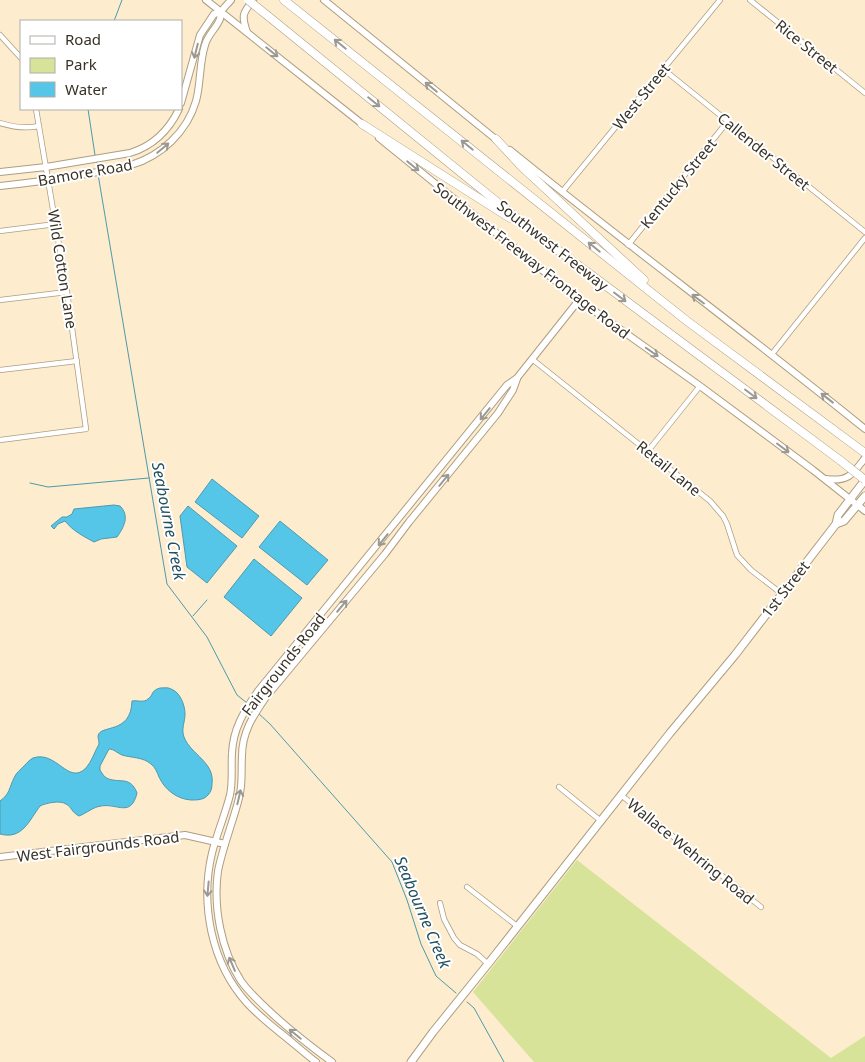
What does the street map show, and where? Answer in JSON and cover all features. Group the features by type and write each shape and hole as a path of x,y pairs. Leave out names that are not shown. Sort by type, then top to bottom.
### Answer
{"highway":[{"name":"Southwest Freeway","path":"248,0 539,236 865,480"},
{"name":"Southwest Freeway","path":"284,0 687,321 865,453"},
{"path":"362,124 539,236"},
{"path":"496,139 521,166 687,321"}],"main road":[{"name":"1st Street","path":"411,1062 670,733 735,655 836,524 838,515 865,480"},
{"name":"1st Street","path":"836,524 844,521 865,496"}],"street":[{"name":"Southwest Freeway Frontage Road","path":"206,0 579,300 700,386 825,479 865,512"},
{"name":"Bamore Road","path":"0,186 119,169 140,162 164,148 188,119 196,101 205,45 209,34 220,19 221,12 231,0"},
{"path":"247,32 243,16 253,0"},
{"path":"324,0 628,245 772,354 865,428"},
{"name":"West Street","path":"562,192 720,0"},
{"name":"Rice Street","path":"750,0 865,93"},
{"name":"Bamore Road","path":"182,99 200,35 214,14 221,12"},
{"path":"0,36 20,57"},
{"name":"Callender Street","path":"663,70 865,232"},
{"name":"Wild Cotton Lane","path":"0,440 86,430 67,292 36,110"},
{"name":"Bamore Road","path":"0,172 46,167 141,150 161,135 173,121 178,110"},
{"name":"Kentucky Street","path":"628,245 728,121"},
{"path":"0,124 27,128 39,126"},
{"path":"0,231 56,224"},
{"path":"772,354 865,238"},
{"path":"0,300 67,292"},
{"name":"Fairgrounds Road","path":"332,1062 288,1028 260,1003 242,982 234,969 222,934 217,911 218,871 242,785 243,738 255,712 266,697 385,554 498,413 513,390 518,378 579,300"},
{"name":"Retail Lane","path":"532,359 710,501 727,524 737,555 751,570 782,594"},
{"path":"0,370 76,361"},
{"name":"Fairgrounds Road","path":"316,1062 246,1002 220,961 216,948 208,914 207,894 212,854 232,784 234,737 247,707 258,692 402,517 507,385 518,378"},
{"path":"648,451 700,386"},
{"path":"825,479 842,480 850,477 865,458"},
{"path":"560,787 601,821"},
{"name":"Wallace Wehring Road","path":"621,796 761,907"},
{"name":"West Fairgrounds Road","path":"0,857 185,835 225,844"},
{"path":"467,887 517,926"},
{"path":"440,903 444,919 454,938 460,945 477,954 488,964"}],"green space":[{"path":"577,860 831,1058 865,1036 865,1062 534,1062 473,992"}],"water":[{"path":"212,479 259,516 242,538 195,502"},
{"path":"120,506 125,514 124,525 117,537 94,542 65,521 58,524 54,529 51,526 62,517 72,514 74,509"},
{"path":"188,506 237,546 207,583 187,567 180,516"},
{"path":"280,521 328,560 307,585 259,547"},
{"path":"254,559 302,598 271,636 224,597"},
{"path":"169,688 174,691 183,703 185,710 184,737 206,764 212,776 212,788 206,797 191,800 176,796 165,786 155,768 148,762 122,755 109,749 100,766 100,770 105,777 127,782 134,787 137,793 131,805 123,808 98,807 79,816 68,805 57,802 49,803 40,806 19,832 8,835 0,834 0,801 8,793 16,775 29,761 33,758 41,757 56,762 68,771 80,772 86,768 92,759 99,744 98,736 100,732 115,727 127,719 132,701 146,700 150,698 155,690"}],"waterway":[{"name":"Seabourne Creek","path":"114,20 122,0"},
{"name":"Seabourne Creek","path":"88,110 95,155"},
{"name":"Seabourne Creek","path":"96,161 98,170"},
{"name":"Seabourne Creek","path":"98,174 167,584 207,637 237,695 247,703"},
{"path":"30,483 48,487 149,478"},
{"path":"193,616 207,600"},
{"name":"Seabourne Creek","path":"258,713 270,724 392,862 421,944 436,976 456,993"},
{"name":"Seabourne Creek","path":"467,1002 474,1008 504,1062"}]}
